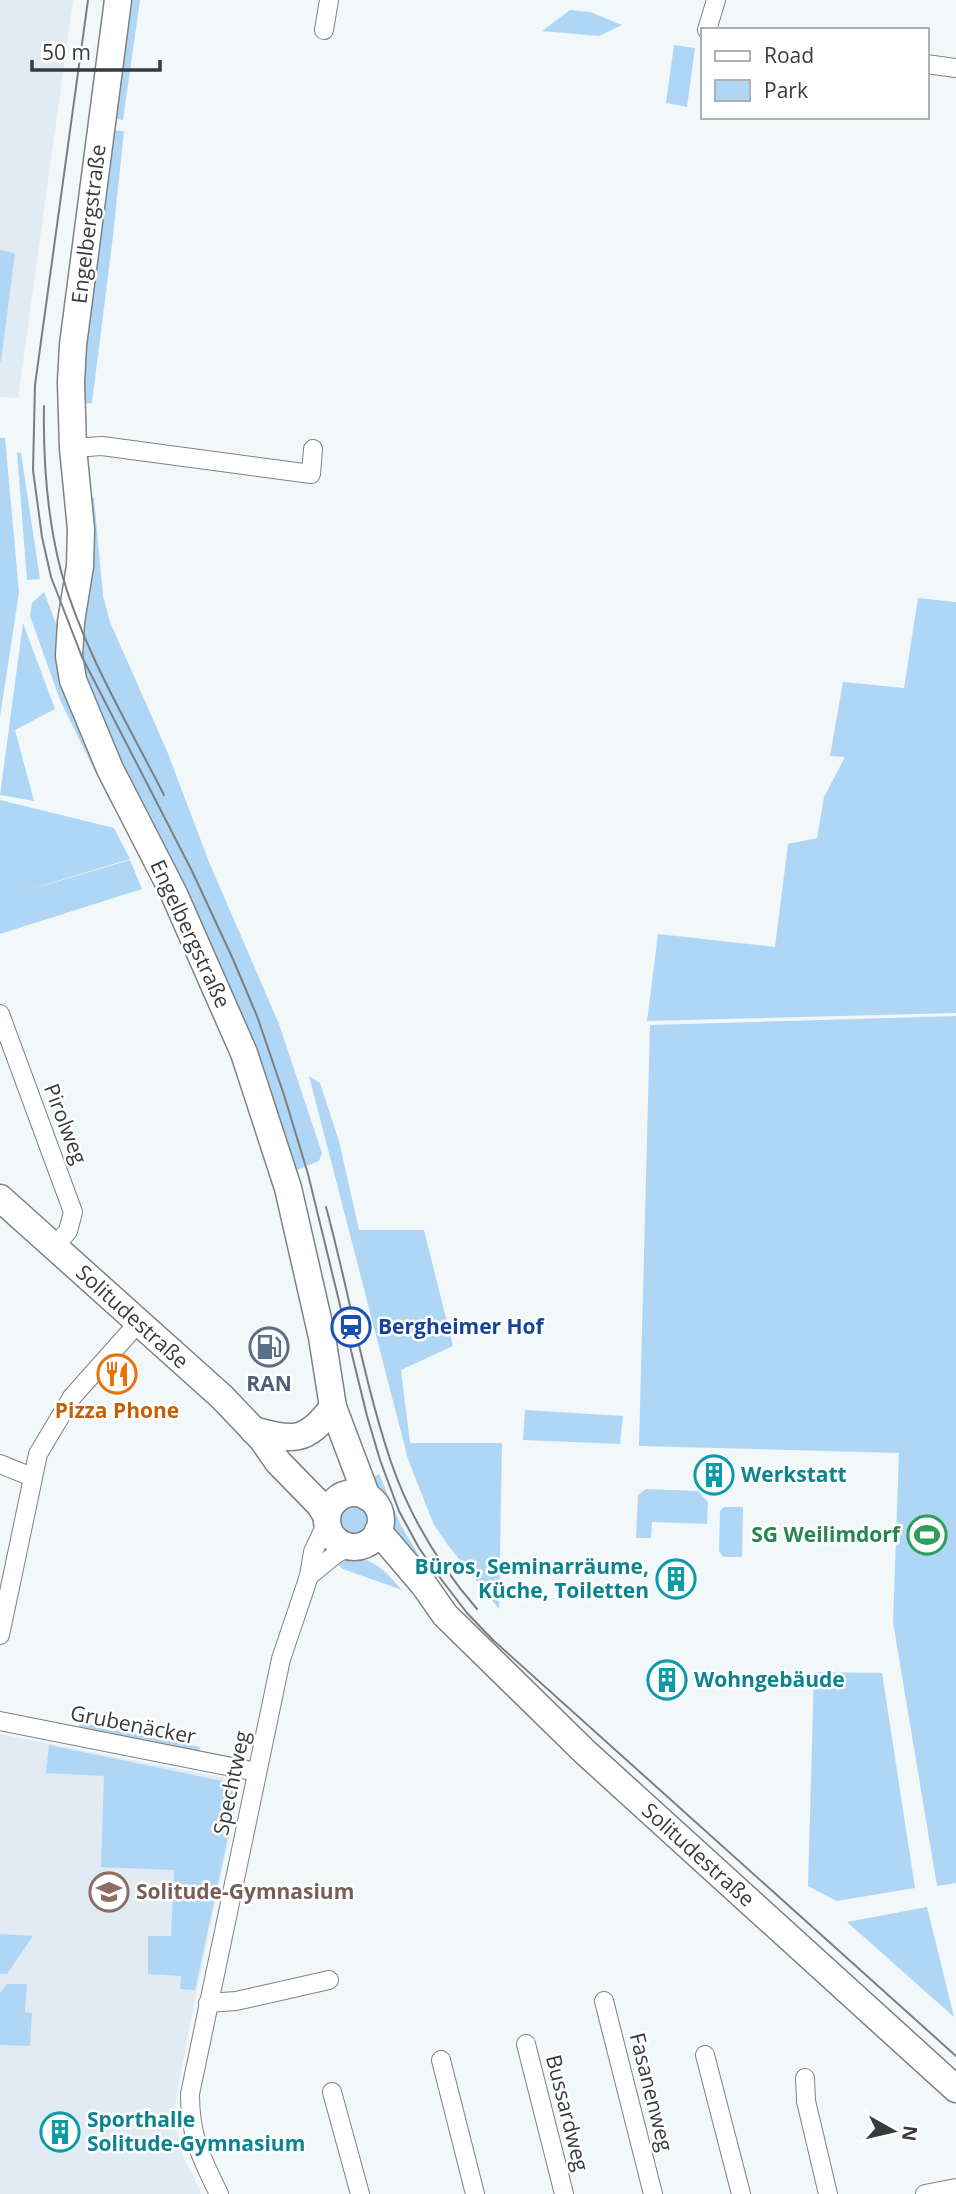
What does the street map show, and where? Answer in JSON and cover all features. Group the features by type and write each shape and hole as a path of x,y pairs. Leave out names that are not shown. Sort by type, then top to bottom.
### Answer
{"main road":[{"name":"Engelbergstraße","path":"118,0 73,345 73,448 81,529 80,566 71,622 69,656 73,680 110,769 174,894 244,1053 288,1188 322,1337 351,1496"},
{"name":"Solitudestraße","path":"0,1198 222,1397 258,1434 278,1462 320,1505 327,1520"},
{"path":"258,1434 283,1438 298,1437 335,1415"},
{"name":"Solitudestraße","path":"258,1434 351,1496"},
{"path":"351,1496 379,1512 363,1541 334,1538 327,1520 332,1504 351,1496"},
{"name":"Solitudestraße","path":"363,1541 424,1585 446,1615 585,1752 956,2089"}],"street":[{"path":"324,30 329,0"},
{"path":"708,28 716,0"},
{"path":"928,64 956,68"},
{"path":"73,448 102,446 311,474 313,449"},
{"name":"Pirolweg","path":"0,1014 73,1212 68,1231 54,1247"},
{"path":"0,1635 38,1454 72,1397 138,1323"},
{"path":"0,1464 32,1477"},
{"name":"Spechtweg","path":"219,2194 196,2146 190,2120 190,2094 281,1660 309,1576 313,1552 327,1520"},
{"path":"309,1576 337,1553 363,1541"},
{"name":"Grubenäcker","path":"0,1721 257,1772"},
{"path":"208,2003 236,2001 329,1980"},
{"name":"Fasanenweg","path":"604,2001 653,2194"},
{"name":"Bussardweg","path":"526,2044 564,2194"},
{"path":"705,2055 741,2194"},
{"path":"441,2060 475,2194"},
{"path":"805,2078 806,2101 828,2194"},
{"path":"332,2092 360,2194"},
{"path":"925,2194 956,2188"}],"shaded area":[{"path":"0,0 73,0 18,398 0,397"},
{"name":"Solitude-Gymnasium","path":"0,1734 224,1778 237,1792 175,2106 175,2123 183,2157 202,2194 0,2194"}],"green space":[{"path":"127,0 140,0 123,120 111,118"},
{"path":"570,10 590,12 622,25 599,36 542,31"},
{"path":"674,45 695,48 687,107 666,103"},
{"path":"110,130 124,131 92,403 82,404 83,342"},
{"path":"0,250 15,253 1,361 0,361"},
{"path":"0,438 5,438 19,592 0,717"},
{"path":"17,452 21,453 40,579 27,580"},
{"path":"88,495 94,498 103,596 110,622 167,751 209,862 279,1024 322,1153 319,1161 297,1170 299,1180 296,1182 81,673"},
{"path":"44,592 57,626 60,663 113,797 110,802 60,700 30,616 32,603"},
{"path":"918,598 956,602 956,1013 647,1021 658,934 775,947 788,844 817,838 824,797 845,757 830,756 843,682 904,688"},
{"path":"23,623 55,709 15,730 34,801 0,795"},
{"path":"0,800 114,828 130,859 15,894 130,860 142,889 0,934"},
{"name":"SG Weilimdorf","path":"956,1016 956,1883 937,1886 893,1622 899,1453 639,1446 650,1025"},
{"path":"309,1076 320,1083 339,1141 359,1230 424,1230 453,1346 401,1370 410,1443 502,1443 499,1609 433,1523 408,1459"},
{"path":"525,1410 623,1416 620,1444 523,1440"},
{"path":"379,1474 401,1526 434,1580 391,1534 388,1506 365,1475 373,1477"},
{"path":"646,1489 698,1491 708,1502 707,1524 652,1522 651,1538 636,1538 638,1495"},
{"path":"354,1506 364,1510 368,1520 364,1530 354,1534 344,1530 340,1520 344,1510"},
{"path":"724,1507 743,1507 742,1557 723,1557 719,1551 720,1511"},
{"path":"349,1557 373,1563 402,1590 343,1569 335,1562"},
{"path":"814,1672 882,1673 915,1888 837,1901 808,1886"},
{"path":"79,1722 200,1747 199,1754 79,1728"},
{"path":"49,1745 222,1781 235,1793 236,1800 195,1990 180,1989 181,1976 148,1974 148,1936 171,1936 174,1870 101,1867 104,1776 46,1773"},
{"path":"927,1907 954,2017 847,1922"},
{"path":"0,1934 33,1936 7,1974 0,1974"},
{"path":"7,1984 27,1984 25,2012 32,2013 30,2046 0,2045 0,1993"}],"tram line":[{"path":"88,0 35,385 33,470 42,537 51,577 82,657 192,871 257,1016 308,1174 367,1416 399,1511 419,1548 441,1579 467,1613 493,1640 956,2056"},
{"path":"44,406 47,489 61,571 81,629 164,795"},
{"path":"326,1207 372,1399 398,1482 427,1539 450,1575 477,1609"}],"place":[{"name":"Bergheimer Hof","path":"351,1327"},
{"name":"RAN","path":"269,1347"},
{"name":"Pizza Phone","path":"117,1374"},
{"name":"Werkstatt","path":"714,1475"},
{"name":"SG Weilimdorf","path":"927,1535"},
{"name":"Büros, Seminarräume, Küche, Toiletten","path":"676,1579"},
{"name":"Wohngebäude","path":"667,1680"},
{"name":"Solitude-Gymnasium","path":"109,1892"},
{"name":"Sporthalle Solitude-Gymnasium","path":"60,2132"}]}
